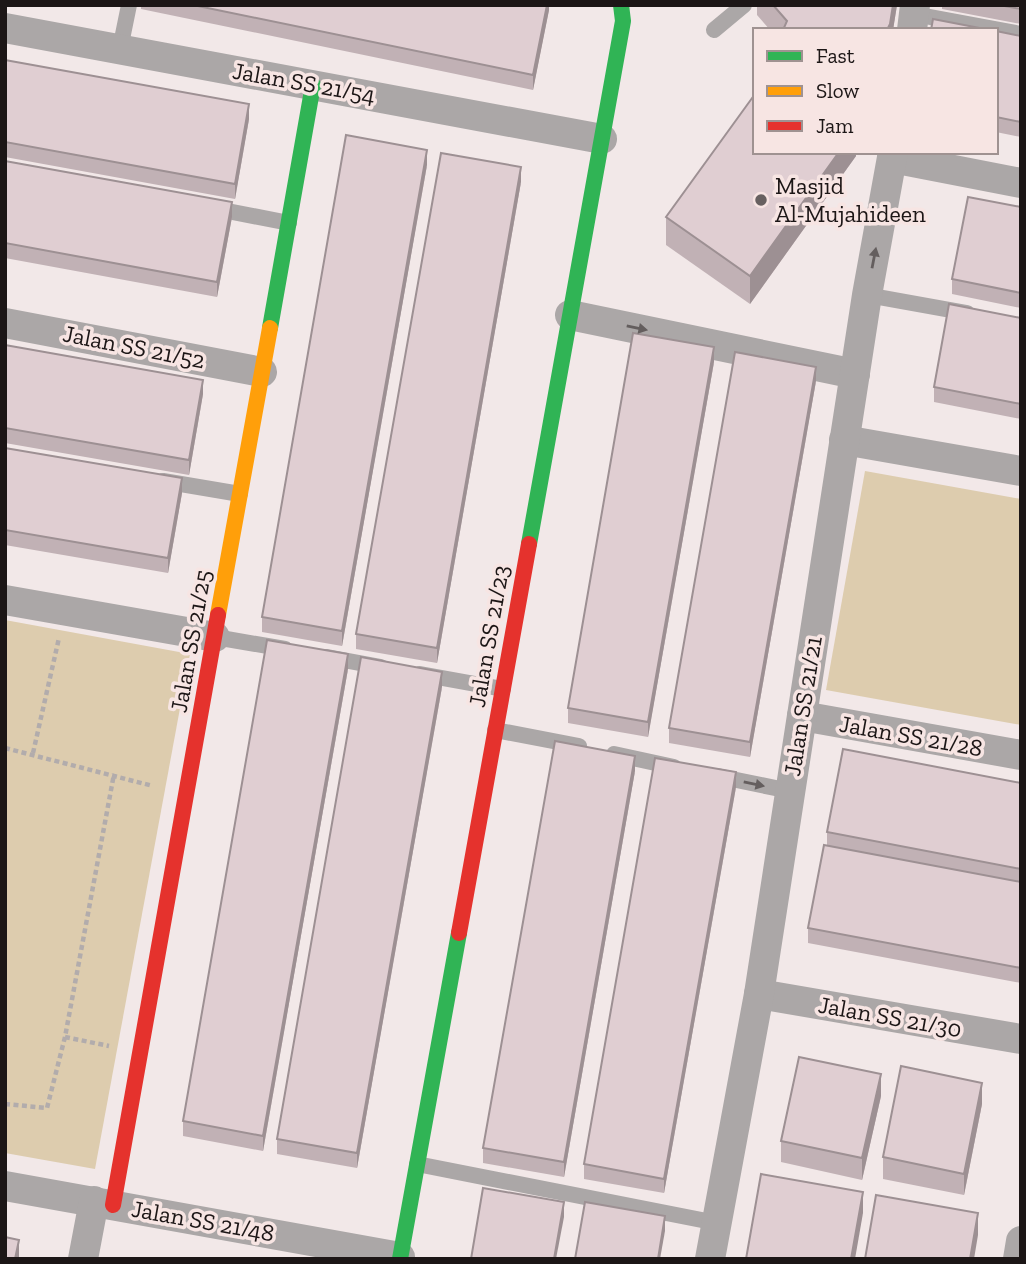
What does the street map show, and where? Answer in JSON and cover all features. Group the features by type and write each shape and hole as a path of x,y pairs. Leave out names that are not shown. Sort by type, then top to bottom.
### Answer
{"street":[{"name":"Jalan SS 21/23","path":"400,1258 602,139 622,13 633,5"},
{"name":"Jalan SS 21/54","path":"5,28 602,139"},
{"name":"Jalan SS 21/25","path":"104,1203 141,1052 313,85"},
{"path":"893,155 1021,183"},
{"name":"Jalan SS 21/21","path":"710,1259 759,995 867,295 893,155"},
{"path":"570,314 855,374"},
{"name":"Jalan SS 21/52","path":"5,323 262,372"},
{"path":"844,440 1021,471"},
{"path":"5,600 215,637"},
{"name":"Jalan SS 21/28","path":"802,716 1021,755"},
{"name":"Jalan SS 21/30","path":"759,995 1021,1039"},
{"name":"Jalan SS 21/48","path":"5,1185 400,1258"},
{"path":"83,1259 104,1203"},
{"path":"1018,1259 1021,1241"}],"lane":[{"path":"120,49 129,5"},
{"path":"714,30 744,5"},
{"path":"914,16 985,28"},
{"path":"998,30 1021,34"},
{"path":"194,204 289,223"},
{"path":"867,295 981,316"},
{"path":"149,478 240,494"},
{"path":"215,637 503,689"},
{"path":"495,730 790,791"},
{"path":"417,1164 717,1223"}],"path":[{"path":"33,753 65,610"},
{"path":"5,748 114,774 65,1037 47,1108 5,1104"},
{"path":"65,1037 141,1052"}],"shaded area":[{"path":"865,471 1021,499 1021,725 826,690"},
{"path":"5,620 190,654 95,1169 5,1153"}],"building":[{"path":"193,5 547,5 533,75"},
{"path":"773,5 893,5 888,28 784,28 787,21"},
{"path":"999,5 1021,5 1021,9"},
{"path":"933,19 980,28 931,28"},
{"path":"998,31 1021,36 1021,122 998,117"},
{"path":"5,60 249,104 235,184 5,142"},
{"name":"Masjid Al-Mujahideen","path":"753,97 753,154 838,154 750,276 666,217"},
{"path":"346,135 427,150 342,631 262,617"},
{"path":"441,153 521,167 437,648 356,634"},
{"path":"5,161 232,202 217,282 5,243"},
{"path":"968,197 1021,207 1021,293 952,279"},
{"path":"949,304 1021,318 1021,404 934,387"},
{"path":"633,333 714,347 648,722 568,708"},
{"path":"5,345 203,380 189,460 5,428"},
{"path":"735,352 816,367 750,742 669,728"},
{"path":"5,448 182,478 168,558 5,530"},
{"path":"267,640 348,654 263,1136 183,1121"},
{"path":"361,657 442,672 357,1153 277,1139"},
{"path":"555,741 635,756 564,1162 483,1148"},
{"path":"843,749 1021,783 1021,869 827,832"},
{"path":"655,758 736,772 664,1179 584,1164"},
{"path":"824,845 1021,882 1021,968 808,928"},
{"path":"799,1057 881,1074 862,1158 781,1141"},
{"path":"901,1066 982,1083 964,1174 883,1157"},
{"path":"761,1174 863,1192 851,1259 746,1259"},
{"path":"483,1188 564,1202 554,1259 471,1259"},
{"path":"876,1195 978,1213 970,1259 865,1259"},
{"path":"585,1202 665,1216 658,1259 575,1259"},
{"path":"5,1237 19,1240 15,1259 5,1259"}],"traffic: fast":[{"path":"529,544 623,21 621,5"},
{"path":"270,328 313,85"},
{"path":"400,1259 459,933"}],"traffic: slow":[{"path":"218,615 270,328"}],"traffic: jam":[{"path":"459,933 529,544"},
{"path":"113,1205 218,615"}],"place":[{"name":"Masjid Al-Mujahideen","path":"761,200"}]}
